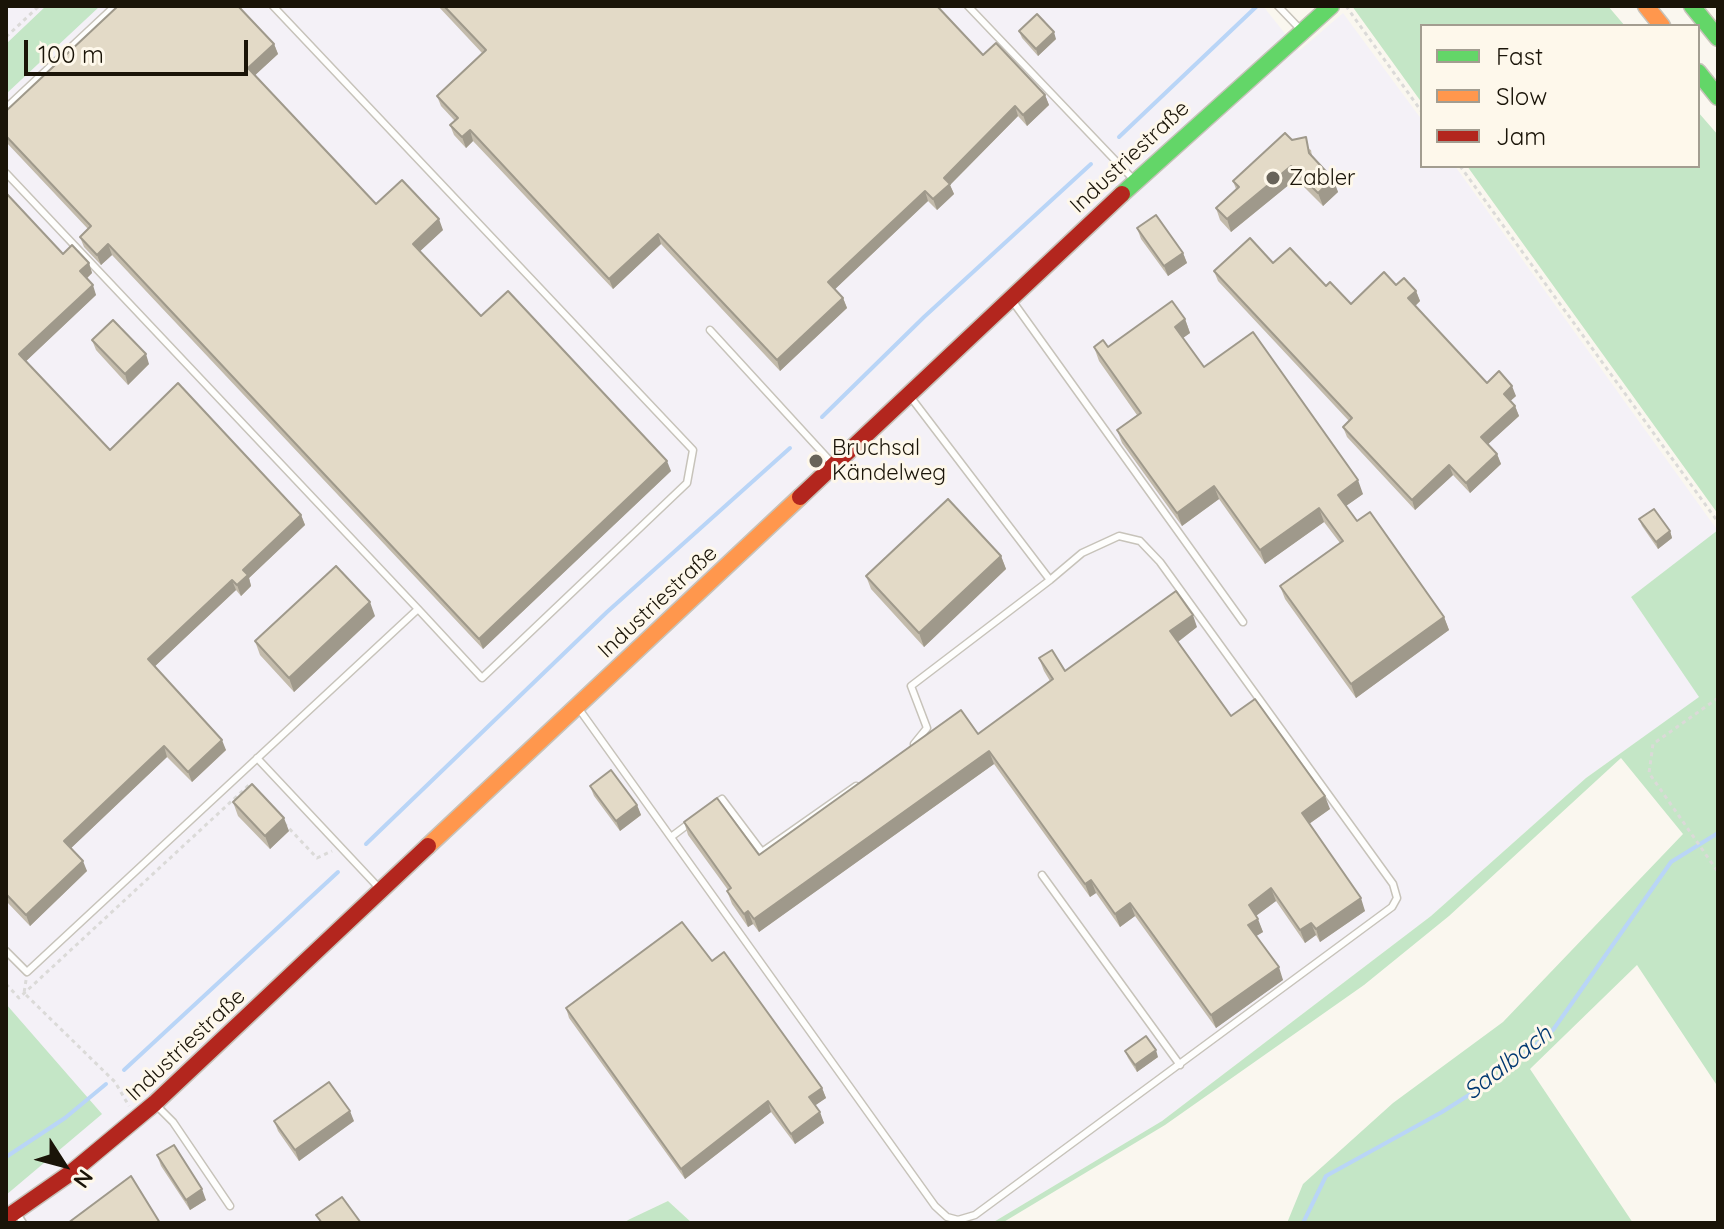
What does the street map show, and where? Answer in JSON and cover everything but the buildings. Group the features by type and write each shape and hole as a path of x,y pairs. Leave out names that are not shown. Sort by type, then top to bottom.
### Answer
{"main road":[{"name":"Industriestraße","path":"15,1218 137,1120 578,707 830,461 909,395 1135,182 1331,6"},
{"path":"1646,6 1660,24"},
{"path":"1692,6 1718,38"},
{"path":"1700,74 1718,97"}],"lane":[{"path":"6,108 115,6"},
{"path":"6,173 482,678 687,483 693,450 273,6"},
{"path":"968,6 1135,182"},
{"path":"1278,6 1302,31"},
{"path":"1011,299 1243,622"},
{"path":"710,330 830,461"},
{"path":"909,395 1050,580"},
{"path":"578,707 935,1206 947,1217 958,1220 975,1215 1180,1065 1392,907 1397,898 1383,872 1160,562 1140,541 1119,536 1082,553 911,686 927,728 904,751"},
{"path":"6,951 27,972 418,609"},
{"path":"257,758 383,892"},
{"path":"709,809 722,799 762,852 865,779"},
{"path":"671,837 697,818"},
{"path":"1042,875 1180,1065"},
{"path":"155,1103 173,1122 230,1206"}],"path":[{"path":"6,37 39,6"},
{"path":"1346,6 1420,109"},
{"path":"1461,168 1718,522"},
{"path":"1718,698 1653,744 1649,773 1718,872"},
{"path":"6,984 19,998 249,785 259,796"},
{"path":"280,818 317,858 339,844"},
{"path":"24,993 27,972"},
{"path":"24,993 115,1082 137,1120"}],"shaded area":[{"path":"6,6 1263,6 1299,51 1343,13 1420,117 1420,168 1456,168 1718,531 1631,597 1700,697 1586,778 1431,916 1162,1121 992,1223 692,1223 668,1201 623,1223 6,1223"}],"green space":[{"path":"46,6 100,6 6,94 6,44"},
{"path":"1352,6 1608,6 1623,24 1420,24 1420,100"},
{"path":"1700,114 1718,135 1718,514 1468,168 1700,168"},
{"path":"1718,530 1718,1087 1637,965 1530,1069 1633,1223 1287,1223 1303,1184 1393,1103 1503,1022 1683,834 1621,758 1449,916 1364,985 1165,1125 1002,1223 992,1223 1162,1121 1431,916 1586,778 1699,697 1631,597"},
{"path":"6,1004 102,1114 6,1195"},
{"path":"668,1201 692,1223 623,1223 630,1219"}],"waterway":[{"path":"1119,137 1257,6"},
{"path":"822,417 924,317 1091,164"},
{"path":"366,844 607,612 790,448"},
{"name":"Saalbach","path":"1303,1223 1326,1176 1442,1112 1499,1076 1553,1030 1671,862 1718,833"},
{"path":"124,1070 338,872"},
{"path":"6,1157 65,1118 106,1084"}],"traffic: fast":[{"path":"1122,194 1331,6"},
{"path":"1692,6 1718,38"},
{"path":"1700,74 1718,97"}],"traffic: slow":[{"path":"1646,6 1660,24"},
{"path":"428,846 800,497"}],"traffic: jam":[{"path":"800,497 1122,194"},
{"path":"6,1218 72,1172 155,1103 428,846"}],"place":[{"name":"Zabler","path":"1273,178"},
{"name":"Bruchsal Kändelweg","path":"816,461"}]}
